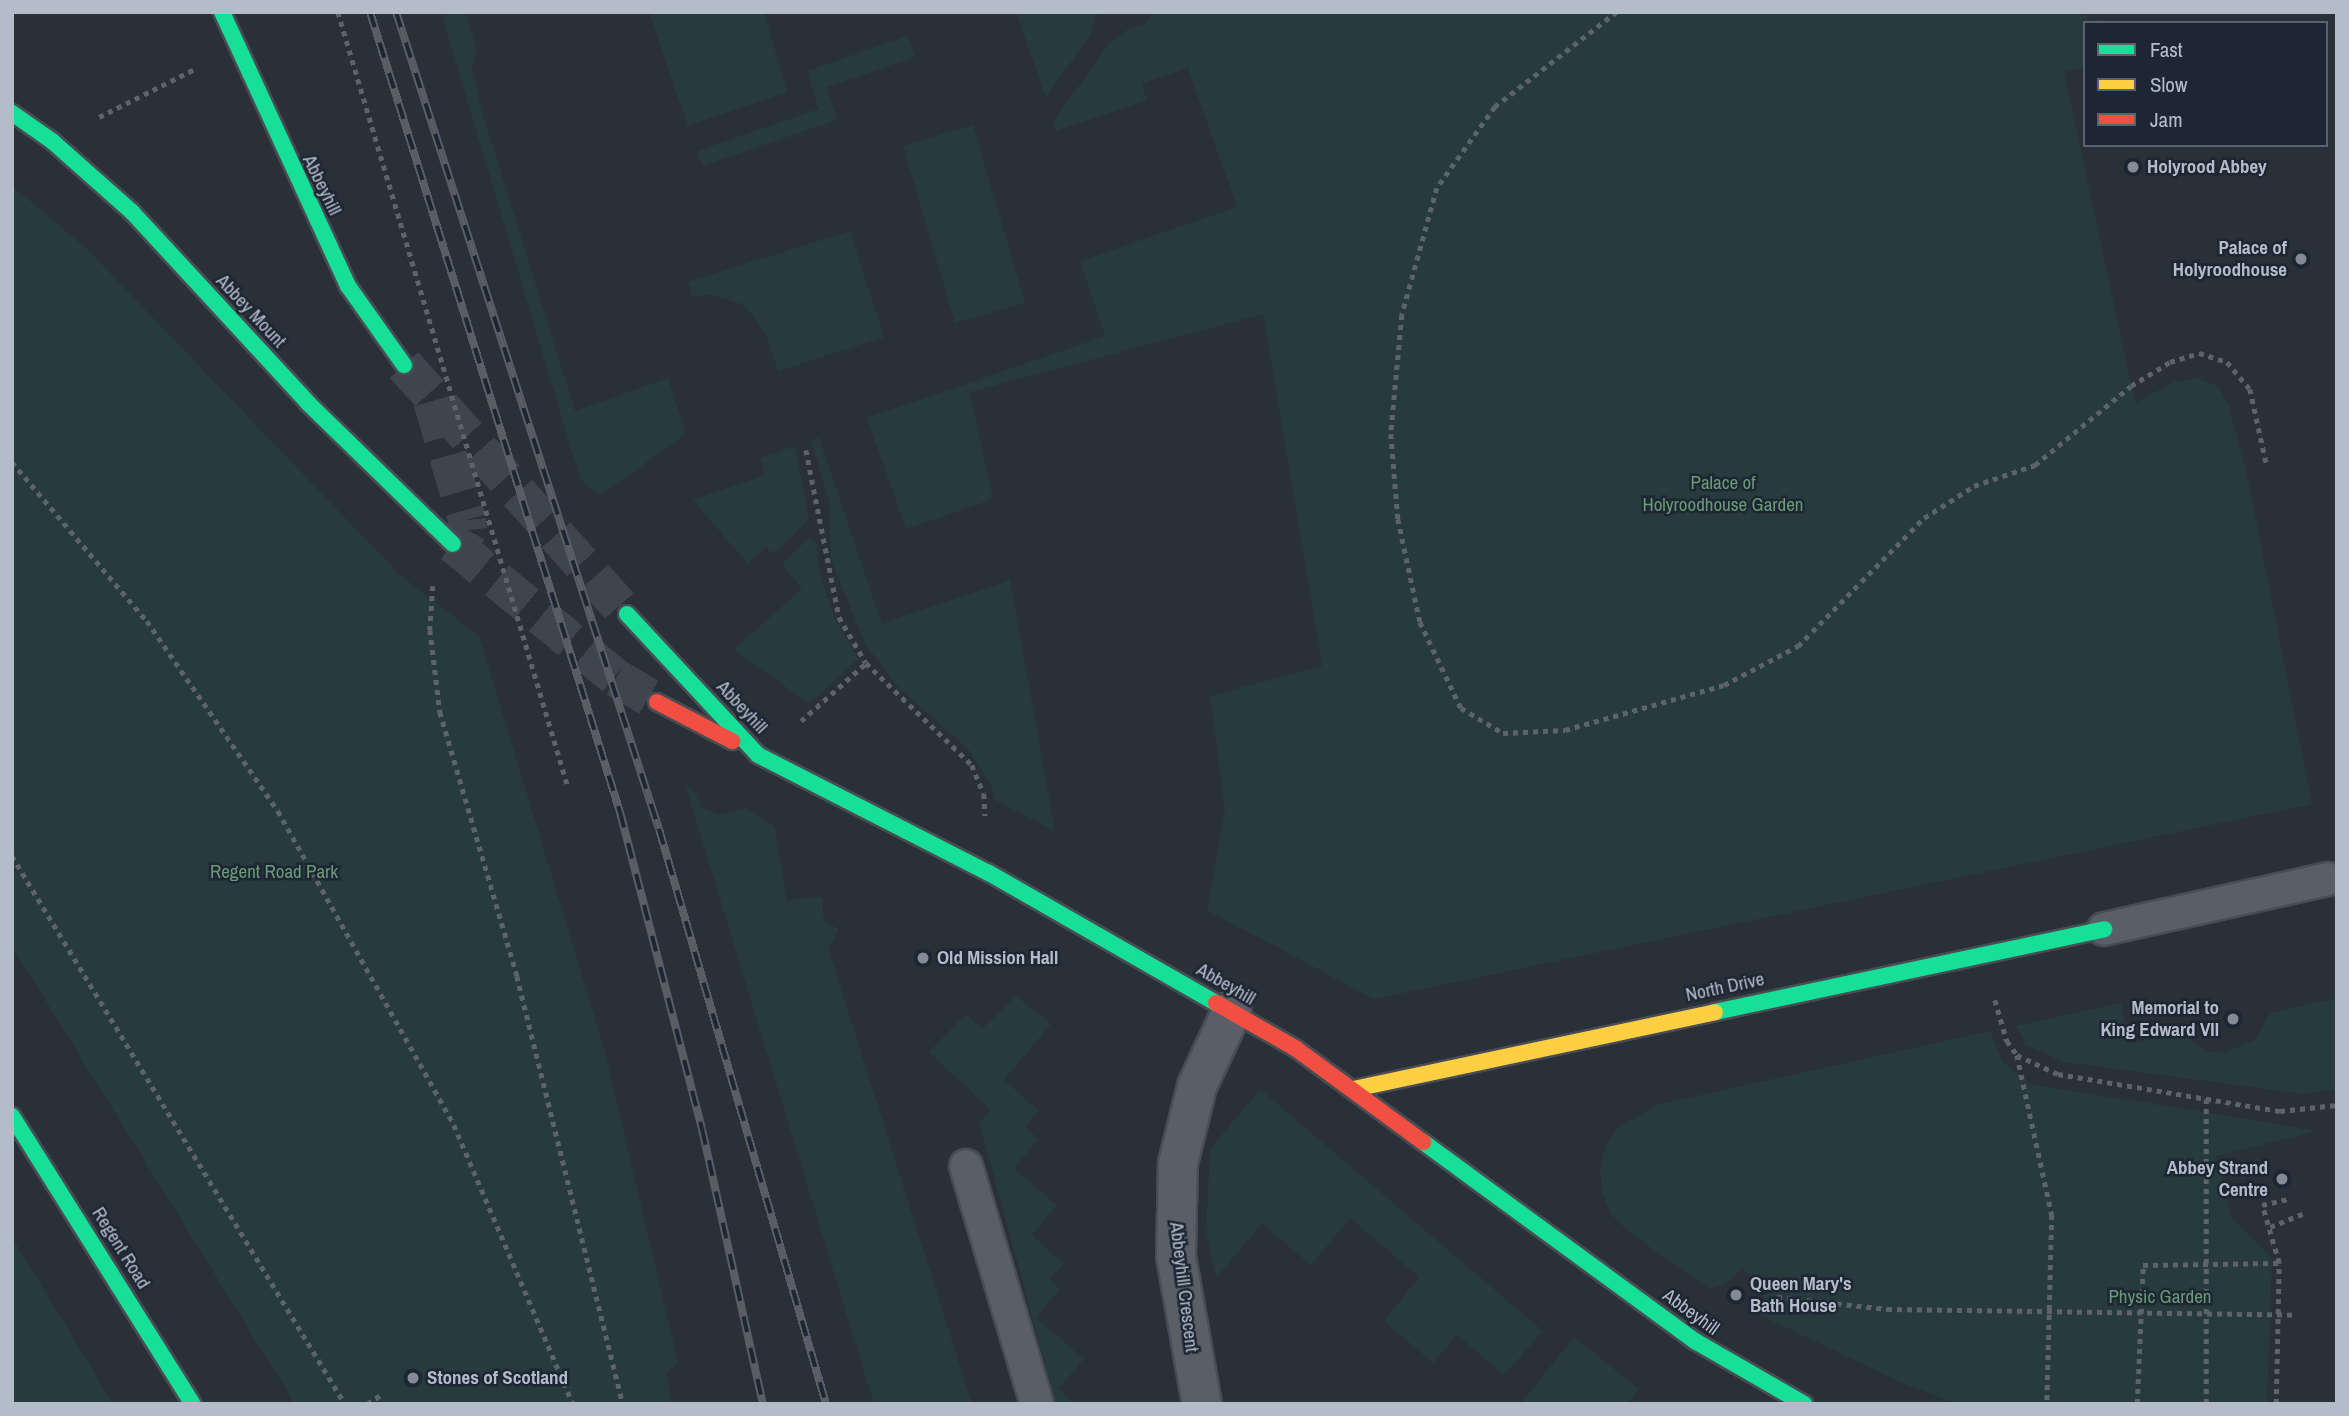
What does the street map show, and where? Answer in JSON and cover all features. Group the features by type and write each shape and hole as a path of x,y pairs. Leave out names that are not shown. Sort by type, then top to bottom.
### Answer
{"street":[{"name":"Abbeyhill","path":"222,12 236,48 348,286 404,365"},
{"name":"Abbey Mount","path":"12,113 52,141 132,212 308,403 453,544"},
{"name":"Abbeyhill","path":"627,614 758,755 989,873 1232,1011 1354,1089 1695,1341 1804,1404"},
{"path":"657,702 758,755"},
{"name":"North Drive","path":"1354,1089 2104,929"},
{"name":"Abbeyhill Crescent","path":"1202,1404 1176,1256 1178,1163 1197,1086 1232,1011"},
{"name":"Regent Road","path":"12,1116 193,1404"}],"lane":[{"path":"2104,929 2327,879"},
{"path":"966,1166 1005,1319 1037,1404"}],"path":[{"path":"338,12 568,787"},
{"path":"1617,12 1495,107 1437,188 1402,315 1391,434 1398,519 1420,622 1461,708 1503,733 1565,730 1724,685 1798,646 1924,518 1974,486 2035,465 2131,386 2170,362 2199,353 2227,362 2250,389 2267,466"},
{"path":"52,141 236,48"},
{"path":"806,450 839,617 866,663 972,765 984,794 989,873"},
{"path":"12,462 148,621 291,833 454,1125 573,1404"},
{"path":"430,630 440,712 517,976 623,1404"},
{"path":"758,755 866,663"},
{"path":"12,856 345,1404"},
{"path":"1984,955 2002,1029 2017,1055 2052,1215 2047,1404"},
{"path":"2017,1055 2058,1074 2280,1111 2337,1105"},
{"path":"2206,1404 2209,1178 2207,1099"},
{"path":"2276,1404 2279,1263 2262,1205 2287,1199"},
{"path":"2270,1227 2302,1214"},
{"path":"2137,1404 2143,1265 2279,1263"},
{"path":"1777,1297 1887,1309 2050,1314 2294,1315"},
{"path":"367,1404 382,1395"}],"green space":[{"path":"441,12 465,12 477,49 472,68 481,108 575,411 668,378 686,434 600,496 582,481 572,452"},
{"path":"649,12 764,12 787,92 688,126"},
{"path":"1016,12 1097,12 1091,33 1046,98"},
{"name":"Palace of Holyroodhouse Garden","path":"1152,12 2090,12 2086,14 2088,21 2083,21 2083,67 2064,72 2135,403 2174,382 2197,378 2219,387 2229,407 2246,470 2312,804 1374,999 1207,910 1225,810 1210,696 1322,666 1263,314 970,392 993,499 906,529 867,418 1105,336 1080,261 1237,207 1188,68 1142,84 1147,100 1056,131 1053,122 1111,41 1130,28 1144,25"},
{"path":"908,36 915,57 827,87 837,120 702,166 697,151 819,109 807,71"},
{"path":"973,125 1025,303 955,323 903,146"},
{"name":"Regent Road Park","path":"12,186 85,247 400,575 479,636 604,1048 678,1363 667,1372 671,1404 295,1404 12,946"},
{"path":"850,231 884,337 778,371 765,332 744,305 710,294 693,297 688,282"},
{"path":"819,438 882,624 1010,580 1055,831 995,800 990,783 969,750 895,684 865,643 831,560 829,501 811,440"},
{"path":"795,446 809,520 773,554 766,547 747,563 693,500 765,475 760,458"},
{"path":"810,537 817,544 819,570 833,615 858,659 809,704 734,649 802,589 782,564"},
{"path":"685,784 697,793 701,808 720,815 744,808 775,826 786,900 822,897 824,922 839,929 828,948 972,1404 874,1404"},
{"path":"1016,996 1051,1024 1004,1080 1039,1111 1025,1127 1039,1139 1014,1168 1057,1205 1032,1235 1064,1264 1050,1279 1060,1289 1036,1318 1084,1359 1058,1389 1076,1404 1056,1404 979,1122 991,1110 929,1052 966,1014 982,1029"},
{"path":"2337,998 2337,1089 2302,1094 2064,1062 2026,1045 2016,1026 2121,1003 2129,1044 2180,1033 2207,1051 2224,1053 2254,1040 2271,1013"},
{"name":"Physic Garden","path":"1990,1031 2002,1061 2031,1084 2318,1131 2216,1156 2231,1217 2272,1258 2267,1404 1958,1404 1900,1382 1754,1312 1764,1300 1762,1287 1742,1268 1726,1284 1710,1289 1630,1233 1612,1215 1602,1193 1600,1170 1605,1147 1618,1128 1656,1105"},
{"path":"1260,1089 1543,1331 1504,1375 1457,1335 1433,1363 1384,1321 1419,1277 1350,1218 1311,1265 1262,1224 1216,1278 1206,1232 1210,1149"},
{"path":"12,1237 113,1404 12,1404"},
{"path":"1574,1337 1639,1389 1627,1404 1520,1404"}],"tunnel":[{"path":"404,365 627,614"},
{"path":"432,401 467,520 468,530 458,547"},
{"path":"453,544 616,678 657,702"}],"railway":[{"path":"370,12 620,812 702,1129 763,1404"},
{"path":"396,12 659,829 826,1404"}],"traffic: fast":[{"path":"222,12 348,286 404,365"},
{"path":"12,113 52,141 132,212 308,403 453,544"},
{"path":"627,614 758,755 989,873 1216,1003"},
{"path":"1715,1012 2104,929"},
{"path":"12,1116 193,1404"},
{"path":"1423,1142 1695,1341 1804,1404"}],"traffic: slow":[{"path":"1354,1089 1715,1012"}],"traffic: jam":[{"path":"657,702 732,741"},
{"path":"1216,1003 1295,1048 1423,1142"}],"place":[{"name":"Holyrood Abbey","path":"2133,167"},
{"name":"Palace of Holyroodhouse","path":"2301,259"},
{"name":"Old Mission Hall","path":"923,958"},
{"name":"Memorial to King Edward VII","path":"2233,1019"},
{"name":"Abbey Strand Centre","path":"2282,1179"},
{"name":"Queen Mary's Bath House","path":"1736,1295"},
{"name":"Stones of Scotland","path":"413,1378"}]}
